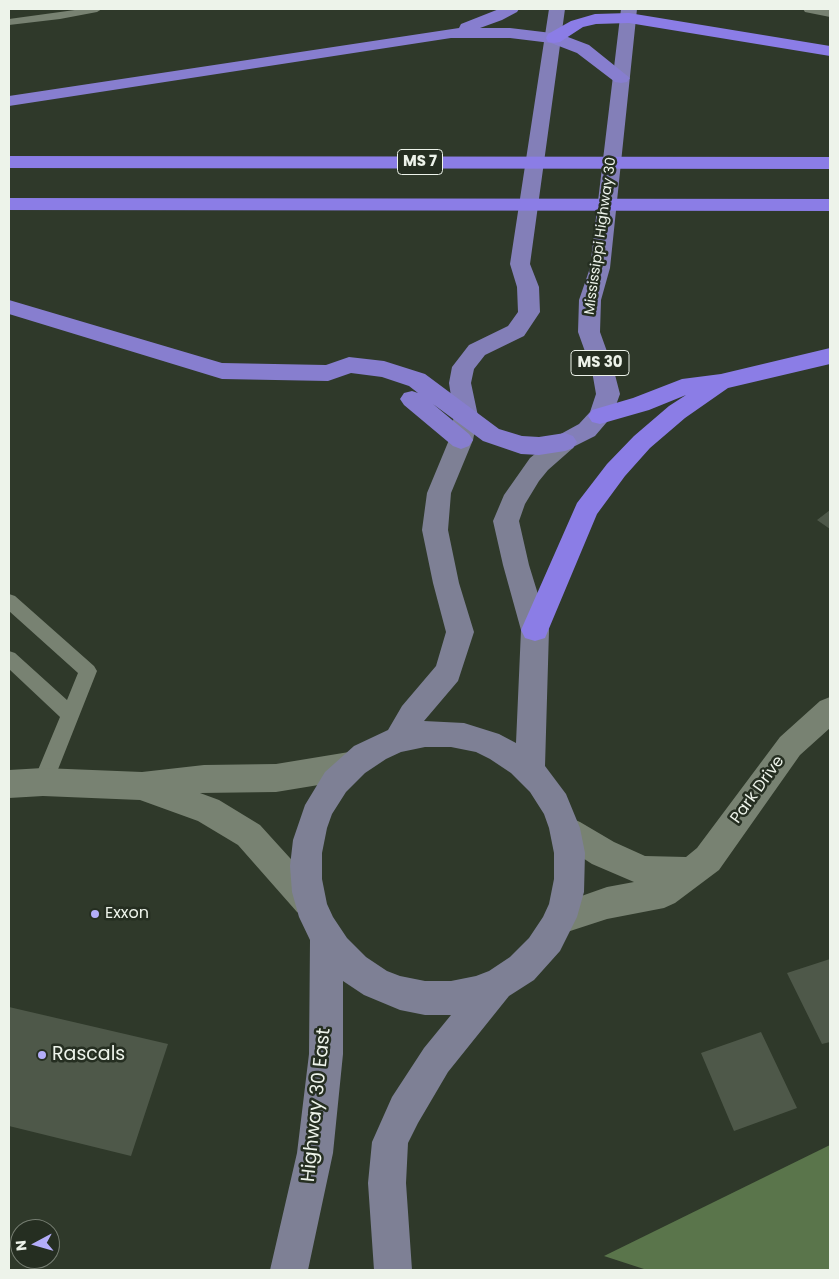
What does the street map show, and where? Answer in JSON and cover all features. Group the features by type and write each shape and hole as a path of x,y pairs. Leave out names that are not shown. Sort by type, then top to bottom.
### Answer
{"highway":[{"path":"451,33 496,18 512,9"},
{"path":"692,12 724,28 765,40"},
{"path":"554,38 577,24 629,13 830,51"},
{"path":"9,101 451,33 510,33 554,38 583,49 621,78"},
{"name":"MS 7","path":"9,162 830,163"},
{"path":"9,204 830,205"},
{"path":"9,307 222,371 328,373 374,382 402,393 464,428 520,445 539,446 565,442"},
{"path":"600,416 641,404 682,387 720,382 830,356"},
{"path":"535,630 586,510 616,470 642,442 677,412 720,382"}],"main road":[{"path":"398,740 412,715 448,672 460,632 446,583 435,530 439,492 464,428 460,383 463,367 477,350 516,331 529,312 528,287 520,264 558,9"},
{"name":"Mississippi Highway 30","path":"565,442 587,430 600,416 608,394 603,371 589,332 590,300 600,268 629,13"},
{"path":"530,770 535,630 516,566 506,521 513,502 530,475 539,464 565,442"},
{"path":"433,735 467,739 501,750 530,770 554,798 569,832 574,874 564,917 548,944 525,968 497,985 450,996 402,992 359,972 326,939 308,902 303,863 308,826 324,793 349,766 372,751 398,740 433,735"},
{"name":"Highway 30 East","path":"289,1270 315,1153 326,1054 326,939"},
{"path":"393,1270 387,1183 390,1142 405,1110 436,1060 497,985"}],"street":[{"path":"811,9 830,12"},
{"name":"Park Drive","path":"564,917 607,902 664,892 708,859 790,746 830,710"},
{"path":"9,784 43,782 142,786 204,779 276,778 349,766"},
{"path":"142,786 208,810 249,836 308,902"},
{"path":"569,832 603,852 644,871 690,872"}],"lane":[{"path":"9,22 60,16 97,9"},
{"path":"9,601 88,671 43,782"},
{"path":"9,658 70,715"}],"green space":[{"path":"830,1145 830,1270 647,1270 604,1256"}],"building":[{"path":"830,510 830,529 817,520"},
{"path":"830,959 830,1042 822,1044 787,973"},
{"path":"9,1007 168,1044 131,1156 9,1126"},
{"path":"761,1032 797,1108 734,1131 701,1053"}],"place":[{"name":"Exxon","path":"95,914"},
{"name":"Rascals","path":"42,1055"}]}
